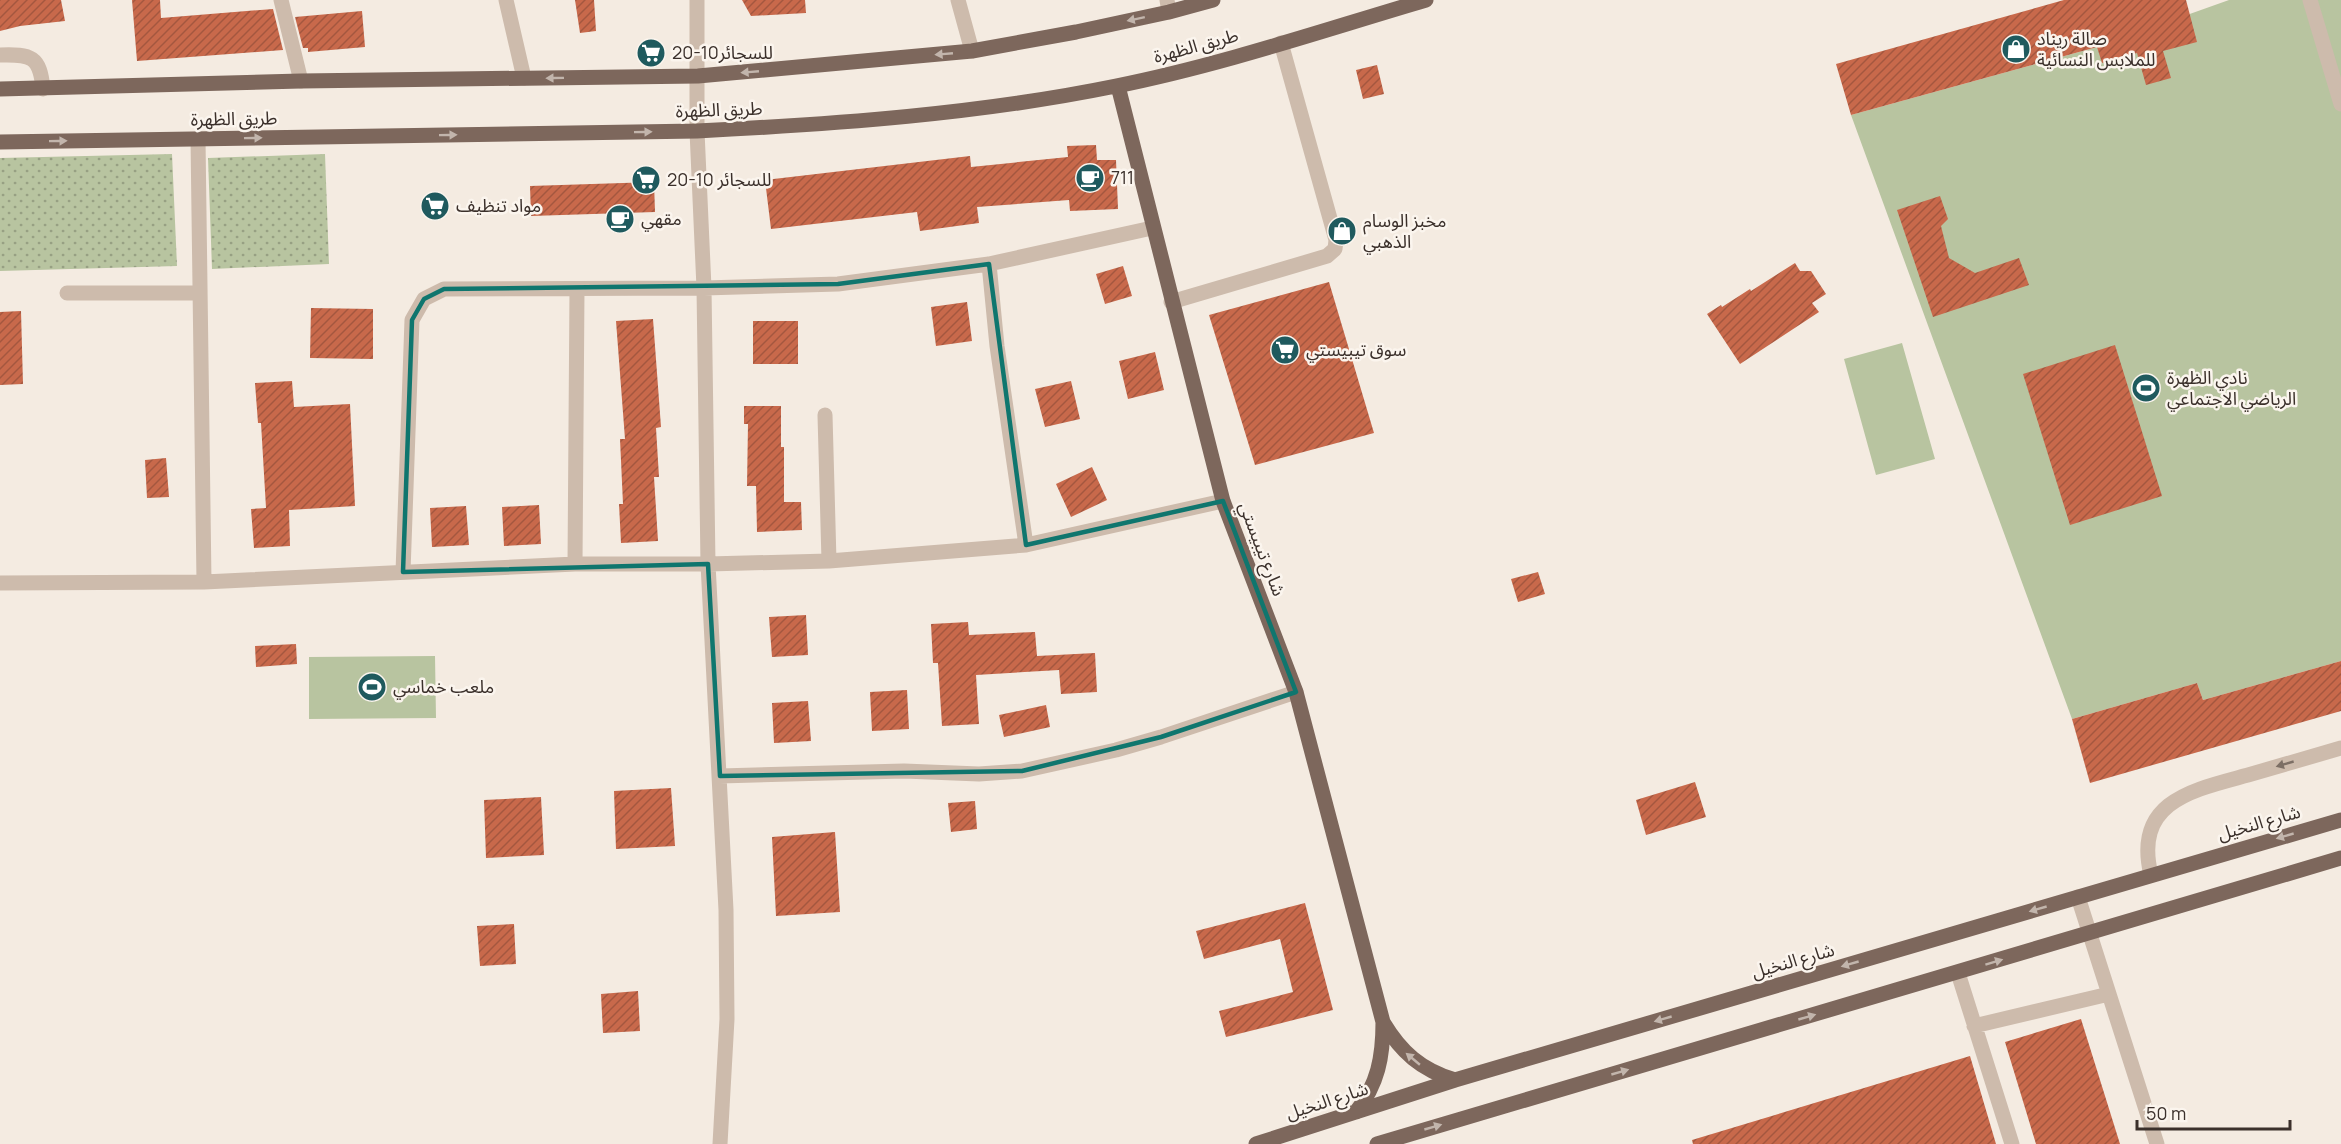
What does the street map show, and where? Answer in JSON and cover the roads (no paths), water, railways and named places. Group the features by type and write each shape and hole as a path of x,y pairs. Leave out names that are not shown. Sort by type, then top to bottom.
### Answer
{"main road":[{"name":"طريق الظهرة","path":"0,89 301,81 698,76 972,51 1076,33 1168,6 1213,0"},
{"name":"طريق الظهرة","path":"0,142 697,131 798,126 959,110 1040,100 1118,86 1281,43 1426,0"},
{"name":"شارع تيبيستي","path":"1118,86 1152,228 1223,501 1296,692 1383,1022"},
{"name":"شارع النخيل","path":"1256,1144 1455,1080 2341,820"},
{"path":"1377,1144 2341,858"},
{"path":"1383,1022 1413,1060 1433,1072 1455,1080"},
{"path":"1356,1112 1366,1100 1379,1071 1383,1022"}],"street":[{"path":"281,0 301,81"},
{"path":"506,0 524,78"},
{"path":"697,0 697,131 704,288 708,564 726,910 727,1019 720,1144"},
{"path":"958,0 972,51"},
{"path":"2310,0 2341,104"},
{"path":"1171,302 1327,256 1335,249 1336,240 1281,43"},
{"path":"0,55 24,55 35,61 41,69 43,89"},
{"path":"198,139 204,582"},
{"path":"404,572 412,320 424,299 444,289 704,288 837,284 989,264 1152,228"},
{"path":"989,264 997,346 1026,545"},
{"path":"575,564 577,289"},
{"path":"67,293 200,292"},
{"path":"825,415 829,561"},
{"path":"0,584 204,582 575,564 829,561 1026,545 1223,501"},
{"path":"720,776 904,771 979,774 1022,771 1116,750 1296,692"},
{"path":"2151,875 2147,848 2150,834 2155,821 2173,801 2198,789 2341,748"},
{"path":"2078,897 2157,1144"},
{"path":"1958,973 2012,1144"},
{"path":"1974,1026 2109,994"}],"place":[{"name":"صالة ريناد للملابس النسائية","path":"2016,49"},
{"name":"20-10للسجائر","path":"651,53"},
{"name":"711","path":"1090,178"},
{"name":"20-10 للسجائر","path":"646,180"},
{"name":"مواد تنظيف","path":"435,206"},
{"name":"مقهي","path":"620,219"},
{"name":"مخبز الوسام الذهبي","path":"1342,231"},
{"name":"سوق تيبيستي","path":"1285,350"},
{"name":"نادي الظهرة الرياضي الاجتماعي","path":"2146,388"},
{"name":"ملعب خماسي","path":"372,687"}]}
